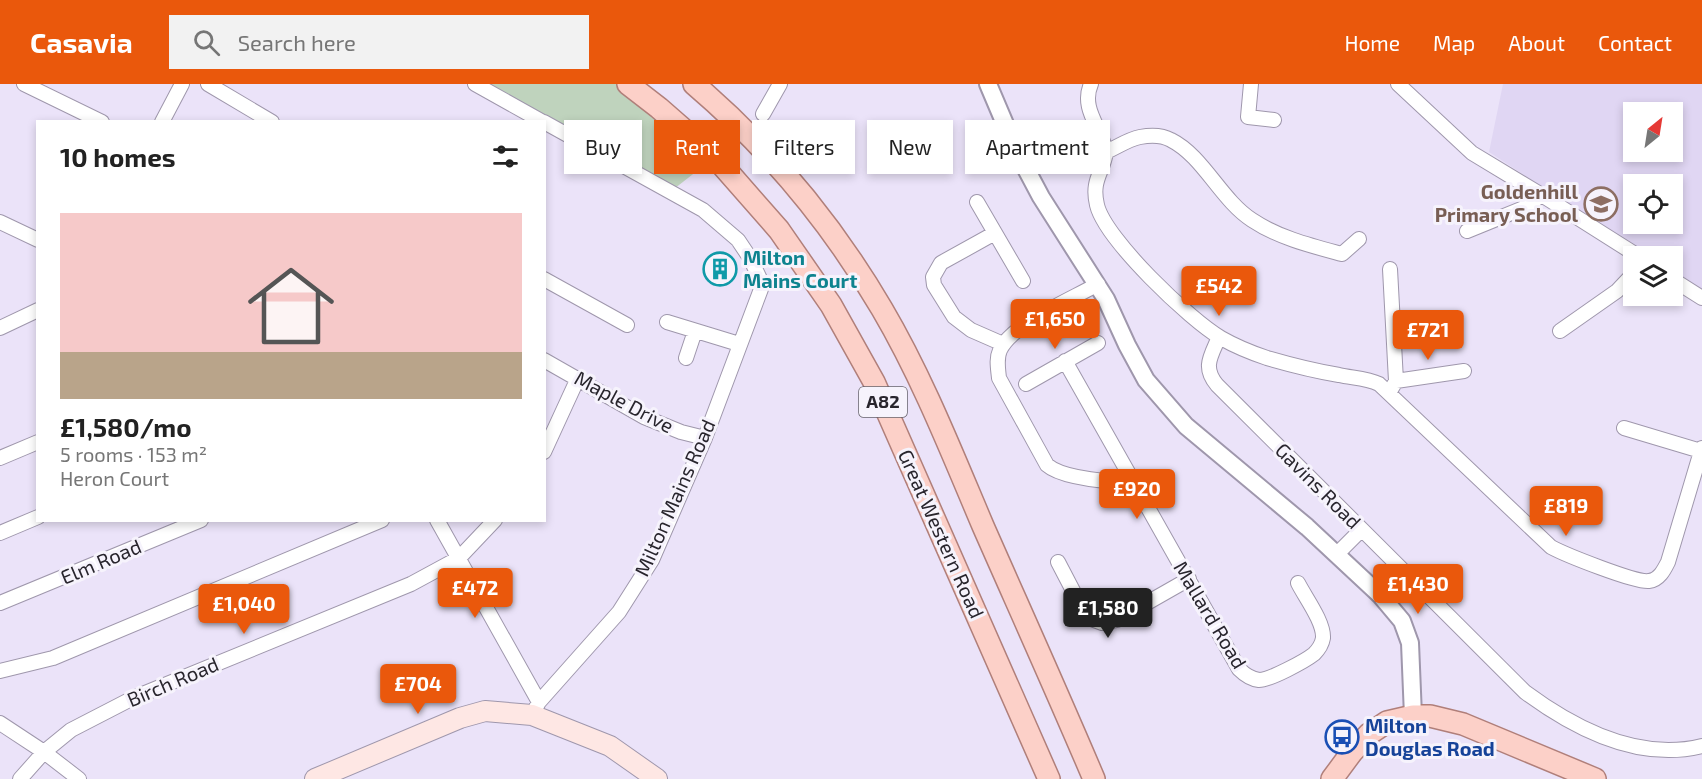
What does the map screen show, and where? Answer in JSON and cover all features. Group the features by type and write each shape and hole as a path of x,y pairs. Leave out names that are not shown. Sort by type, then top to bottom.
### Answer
{"main road":[{"name":"Great Western Road","path":"628,84 715,157 779,230 831,305 873,379 1049,779"},
{"name":"A82","path":"694,84 747,133 790,180 831,232 882,309 934,413 1094,779"},
{"path":"315,779 460,718 484,711 536,708 610,746 657,779"},
{"path":"1332,779 1369,734 1387,722 1413,716 1430,716 1463,724 1595,779"}],"street":[{"path":"24,84 98,120"},
{"path":"163,120 182,84"},
{"path":"208,84 269,120"},
{"path":"475,84 534,120"},
{"path":"763,114 780,84"},
{"path":"988,84 1002,121 1024,166 1098,284 1146,380 1173,413 1205,444 1282,505 1381,596 1402,621 1410,643 1413,716"},
{"path":"1091,84 1087,98 1093,120"},
{"path":"1251,84 1248,117 1274,120"},
{"path":"1398,84 1472,153 1623,247"},
{"name":"Milton Mains Road","path":"536,708 619,612 652,560 705,438 761,289 761,281 738,240 703,210 546,127"},
{"path":"1110,150 1137,137 1156,135 1171,140 1189,153 1234,206 1260,224 1310,246 1342,254 1359,239"},
{"path":"1098,174 1095,191 1098,206 1108,228 1160,286 1219,337 1265,357 1292,365 1373,381 1395,392 1551,547 1567,555 1641,581 1655,579 1665,569 1701,450 1624,428"},
{"path":"1467,231 1531,205 1540,194"},
{"path":"977,202 1023,281"},
{"path":"0,222 36,239"},
{"path":"995,233 941,263 933,277 934,285 954,317 971,330 1003,344"},
{"path":"1390,270 1395,392"},
{"path":"546,280 627,325"},
{"path":"1098,284 1012,333 999,353 997,364 999,378 1047,465 1052,469 1070,475 1134,483"},
{"path":"1560,331 1623,285"},
{"path":"1683,286 1702,298"},
{"path":"0,328 36,311"},
{"path":"667,322 739,344"},
{"path":"686,357 695,331"},
{"name":"Gavins Road","path":"1219,337 1208,365 1212,379 1509,678 1531,697 1562,718 1605,738 1665,751 1686,750 1702,746"},
{"path":"1026,384 1098,343"},
{"name":"Maple Drive","path":"546,361 644,417 681,432 705,438"},
{"name":"Mallard Road","path":"1065,361 1239,669 1244,674 1260,680 1269,678 1312,655 1320,646 1323,639 1319,622 1298,583"},
{"path":"1395,392 1464,371"},
{"path":"546,448 578,378"},
{"path":"0,458 36,443"},
{"path":"0,533 36,518"},
{"name":"Elm Road","path":"0,603 196,522"},
{"path":"0,671 53,658 377,522"},
{"path":"438,522 536,708"},
{"name":"Birch Road","path":"20,779 44,752 71,730 133,698 411,584 459,558 493,522"},
{"path":"1336,555 1361,530"},
{"path":"1058,562 1082,608 1094,620 1102,623 1117,620 1189,579"},
{"path":"0,723 79,779"}],"shaded area":[{"name":"Goldenhill Primary School","path":"1503,84 1702,84 1702,292 1683,280 1683,246 1633,246 1489,152"}],"green space":[{"path":"475,84 628,84 671,120 654,120 654,174 693,174 670,192 638,174 642,174 642,120 564,120 564,133 546,123 546,120 540,120"}],"place":[{"name":"Goldenhill Primary School","path":"1601,204"},
{"name":"Milton Mains Court","path":"720,269"},
{"name":"Milton Douglas Road","path":"1342,737"}]}
